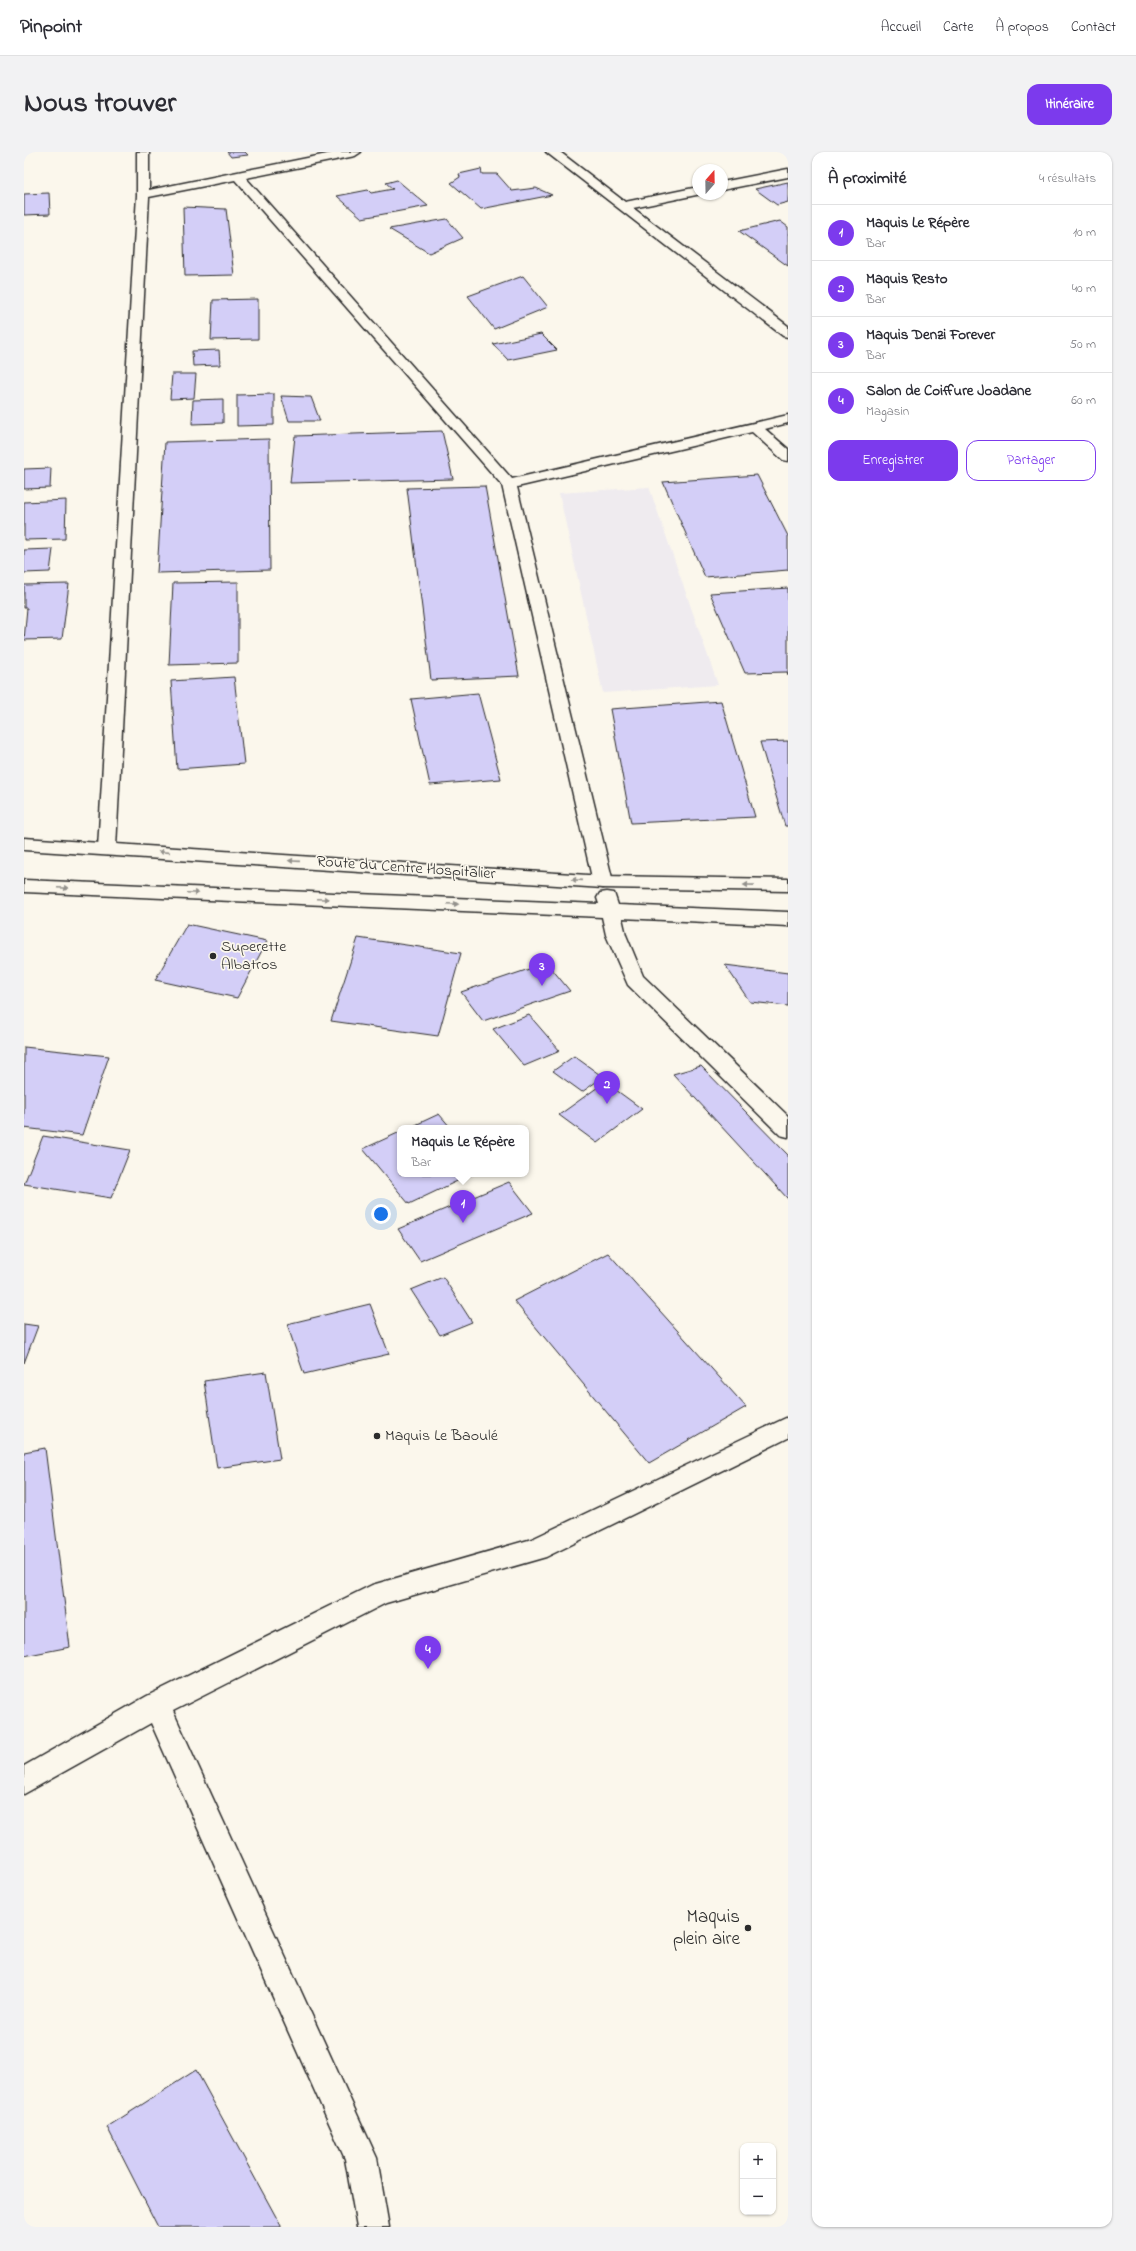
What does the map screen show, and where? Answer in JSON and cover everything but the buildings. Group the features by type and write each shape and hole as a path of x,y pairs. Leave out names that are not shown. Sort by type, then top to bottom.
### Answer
{"street":[{"path":"107,848 143,195 143,152"},
{"path":"143,195 355,152"},
{"path":"552,152 788,333"},
{"path":"728,185 788,173"},
{"path":"238,176 509,484 616,935 636,980 788,1129"},
{"path":"623,206 692,192"},
{"path":"509,484 788,419"},
{"path":"755,427 788,457"},
{"name":"Route du Centre Hospitalier","path":"24,844 107,848 603,882 788,885"},
{"name":"Route du Centre Hospitalier","path":"24,886 788,919"},
{"path":"24,1781 157,1705 381,1593 537,1549 788,1427"},
{"path":"157,1705 361,2158 373,2227"}],"shaded area":[{"path":"649,487 718,685 603,693 559,493"}],"place":[{"name":"Superette Albatros","path":"213,956"},
{"name":"Maquis Denzi Forever","path":"542,986"},
{"name":"Maquis Resto","path":"607,1104"},
{"name":"Maquis Le Répère","path":"463,1223"},
{"name":"Maquis Le Baoulé","path":"377,1436"},
{"name":"Salon de Coiffure Joadane","path":"428,1669"},
{"name":"Maquis plein aire","path":"748,1928"}]}
